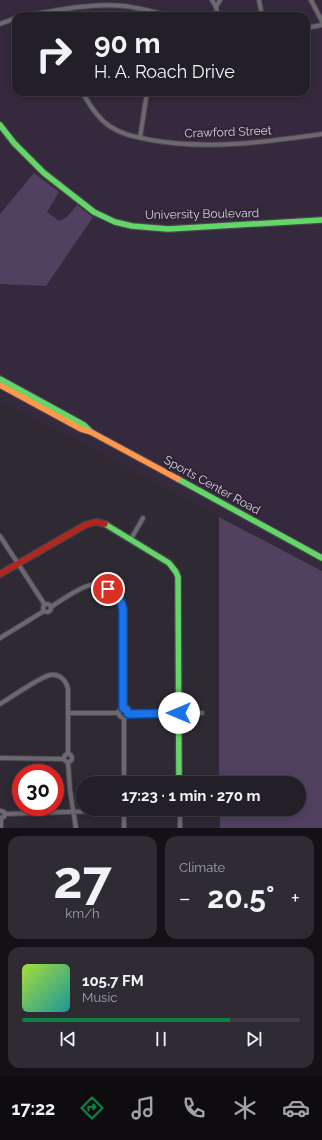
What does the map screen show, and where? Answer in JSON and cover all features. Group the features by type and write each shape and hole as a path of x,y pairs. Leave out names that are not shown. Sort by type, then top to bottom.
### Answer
{"main road":[{"name":"University Boulevard","path":"0,125 14,143 44,173 94,212 114,222 132,226 168,229 322,220"},
{"name":"Sports Center Road","path":"0,378 57,408 84,425 92,432 322,558"},
{"name":"Sports Center Road","path":"0,385 81,429 92,432"},
{"path":"0,574 91,523 102,522 164,559 173,568 178,577 179,776"}],"street":[{"path":"212,0 217,12"},
{"path":"216,7 220,0"},
{"path":"259,0 261,12"},
{"path":"311,0 322,21"},
{"path":"48,12 65,9 107,6 124,6 155,12"},
{"path":"0,24 12,20"},
{"path":"310,27 322,25"},
{"name":"Crawford Street","path":"84,96 102,120 112,128 140,138 185,144 224,144 275,141 322,134"},
{"path":"140,138 146,96"},
{"path":"131,539 143,518"},
{"path":"0,536 44,605 44,611"},
{"path":"0,638 44,611 48,612 51,610 51,607 82,588 97,585 114,592 120,599 124,616 123,708 119,713"},
{"path":"44,605 48,604 51,607"},
{"path":"0,704 44,678 53,675 61,677 67,685 68,754 64,759"},
{"path":"123,708 127,710 128,714"},
{"path":"68,713 119,713 120,716 124,717"},
{"path":"124,717 128,714 202,713"},
{"path":"124,717 124,776"},
{"path":"68,754 72,756 72,759 68,762"},
{"path":"0,758 64,759 68,762 70,790 76,828"},
{"path":"0,810 5,814 74,812"},
{"path":"1,828 1,818 4,817 5,814"},
{"path":"124,816 124,828"},
{"path":"180,816 180,828"}],"shaded area":[{"path":"0,0 322,0 322,571 0,400"},
{"path":"34,173 59,192 47,212 59,221 67,217 77,205 93,217 46,286 0,284 0,214"},
{"path":"219,517 322,571 322,828 220,828 220,816 306,816 306,776 219,776"}],"traffic: fast":[{"path":"0,125 14,143 44,173 94,212 115,222 132,226 168,229 322,220"},
{"path":"0,379 84,425 90,431"},
{"path":"178,479 322,558"},
{"path":"105,524 169,563 178,577 179,776"}],"traffic: slow":[{"path":"0,385 178,479"}],"traffic: jam":[{"path":"0,574 85,525 96,522 105,524"}],"route":[{"path":"108,589 114,592 120,599 124,616 123,708 127,710 128,714 179,713"}]}
